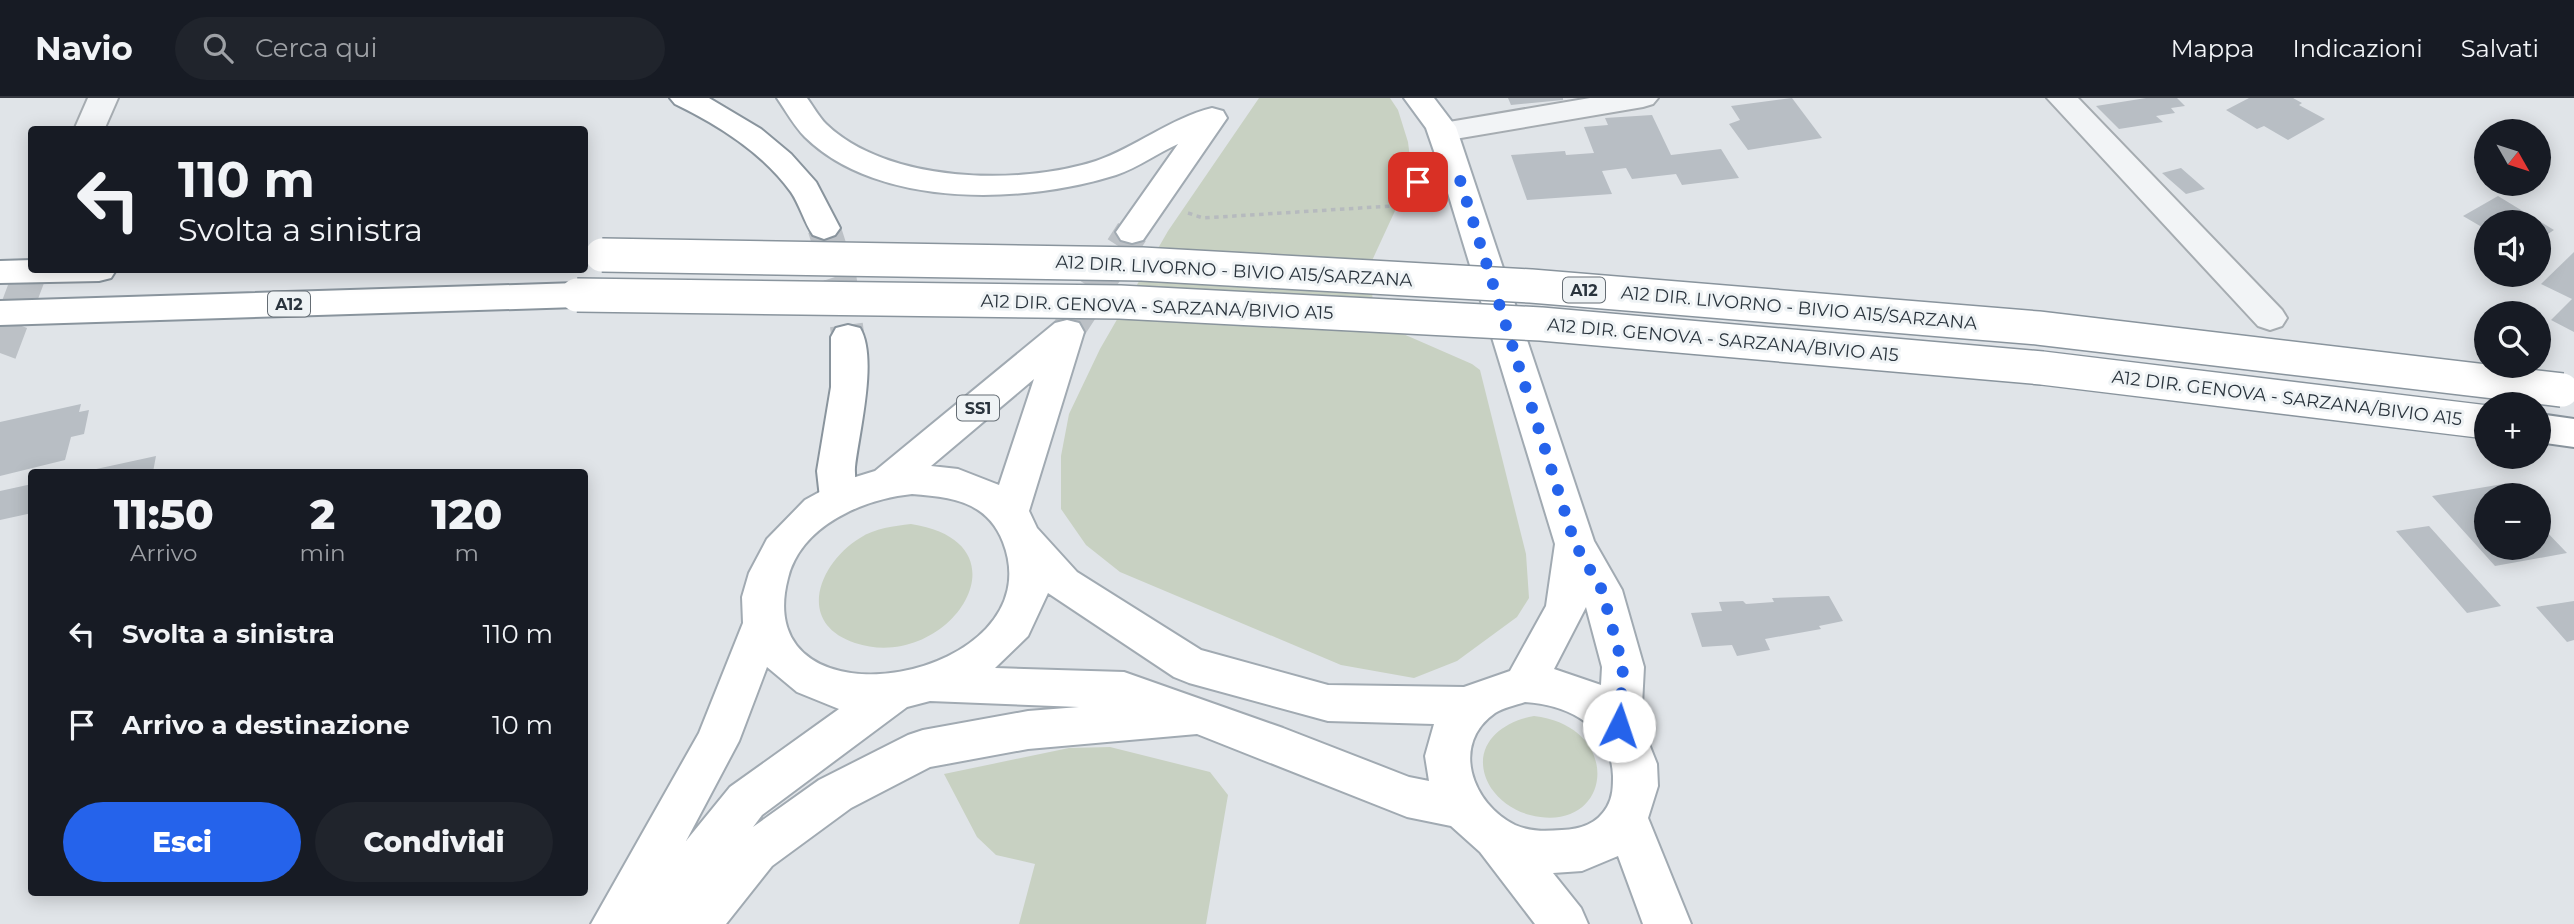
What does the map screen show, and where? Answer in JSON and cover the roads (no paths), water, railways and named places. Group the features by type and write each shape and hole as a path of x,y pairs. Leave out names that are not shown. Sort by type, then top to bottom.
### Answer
{"main road":[{"path":"685,98 715,112 766,149 806,190 824,228"},
{"path":"792,98 818,135 853,159 909,176 962,185 1018,185 1107,168 1218,108"},
{"path":"1419,98 1442,129 1575,544 1602,590 1623,667 1619,726"},
{"path":"1132,232 1218,108"},
{"name":"A12 DIR. LIVORNO - BIVIO A15/SARZANA","path":"593,255 1142,264 1531,286 2038,328 2574,392"},
{"path":"0,272 28,271"},
{"name":"A12","path":"0,313 577,295"},
{"name":"A12 DIR. GENOVA - SARZANA/BIVIO A15","path":"577,295 1120,302 1541,324 2042,368 2474,420"},
{"name":"SS1","path":"887,482 1067,332 1018,526"},
{"path":"839,498 836,471 849,387 848,337"},
{"path":"2551,430 2574,433"},
{"path":"1460,807 1406,797 1268,741 1124,690 912,689 848,693 808,680 779,656 764,625 761,596 769,568 786,540 801,525 839,498 887,482 950,482 983,493 1018,526 1063,583 1189,665 1328,704 1468,706"},
{"path":"655,924 701,857 746,801 912,689 971,666 999,642 1022,608 1031,574 1018,526"},
{"path":"1525,684 1566,607 1575,544"},
{"path":"615,924 718,741 764,625"},
{"path":"1496,840 1525,851 1554,855 1583,850 1608,837 1626,819 1636,797 1638,773 1632,749 1619,726 1601,707 1578,693 1552,685 1525,684 1485,695 1468,706 1452,727 1445,753 1447,780 1460,807 1476,825 1496,840 1563,924"},
{"path":"697,924 756,851 835,794 923,750 1028,730 1196,716"},
{"path":"1626,819 1667,924"}],"street":[{"path":"91,126 103,98"},
{"path":"1453,98 1442,129 1643,98"},
{"path":"2062,98 2270,318"}],"tunnel":[{"path":"824,228 840,278 848,337"},
{"path":"1067,332 1132,232"},
{"path":"0,353 30,273"}]}
